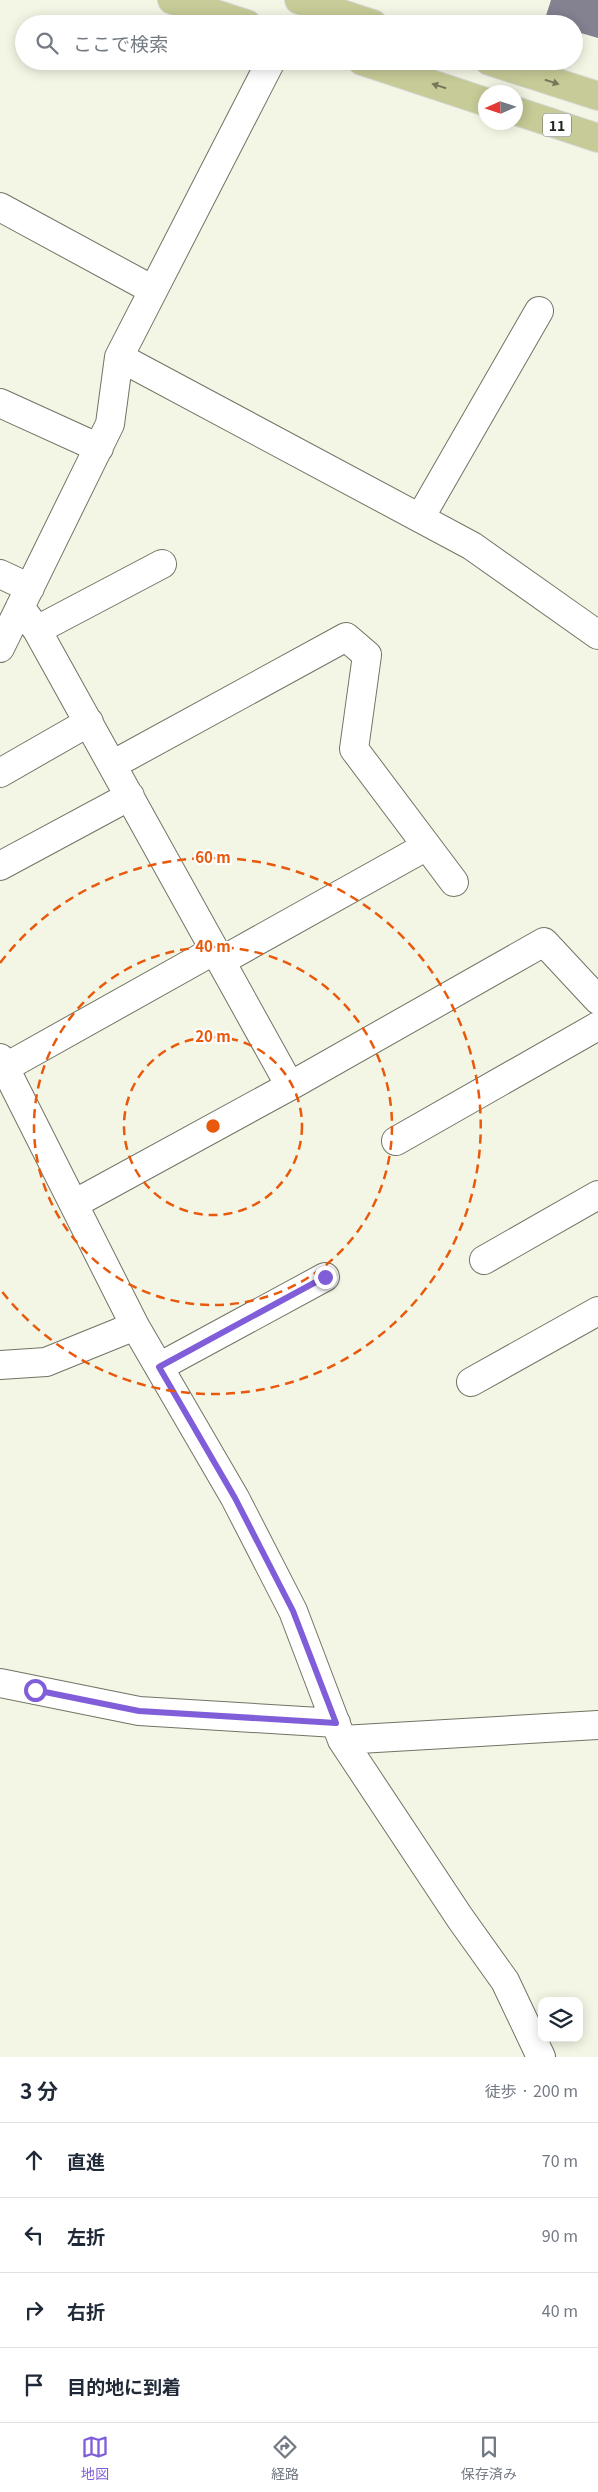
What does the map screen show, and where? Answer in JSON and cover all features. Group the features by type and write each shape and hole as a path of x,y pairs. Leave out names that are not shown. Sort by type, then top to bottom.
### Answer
{"main road":[{"path":"172,0 219,15"},
{"path":"299,0 345,15"},
{"path":"389,70 478,99"},
{"path":"517,70 598,96"},
{"name":"11","path":"523,113 598,138"}],"street":[{"path":"0,648 110,424 119,357 266,70"},
{"path":"0,207 153,290"},
{"path":"420,518 539,311"},
{"path":"119,357 472,546 598,634"},
{"path":"0,403 99,448"},
{"path":"37,630 162,564"},
{"path":"0,574 25,597 37,630 290,1086"},
{"path":"112,765 346,637 367,655 354,749 454,882"},
{"path":"0,772 89,722"},
{"path":"0,866 130,796"},
{"path":"427,846 218,956 3,1062 135,1326 235,1498 293,1611 339,1732 460,1918 505,1981 541,2057"},
{"path":"74,1204 290,1086 544,942 598,1000"},
{"path":"396,1141 598,1026"},
{"path":"484,1260 598,1196"},
{"path":"159,1367 325,1277"},
{"path":"471,1382 598,1311"},
{"path":"0,1365 46,1362 135,1326"},
{"path":"0,1683 139,1711 339,1732 598,1725"}],"building":[{"path":"551,0 598,0 598,38 583,34 583,15 546,15"}],"route":[{"path":"35,1690 139,1711 336,1723 293,1611 235,1498 159,1367 325,1277"}]}
